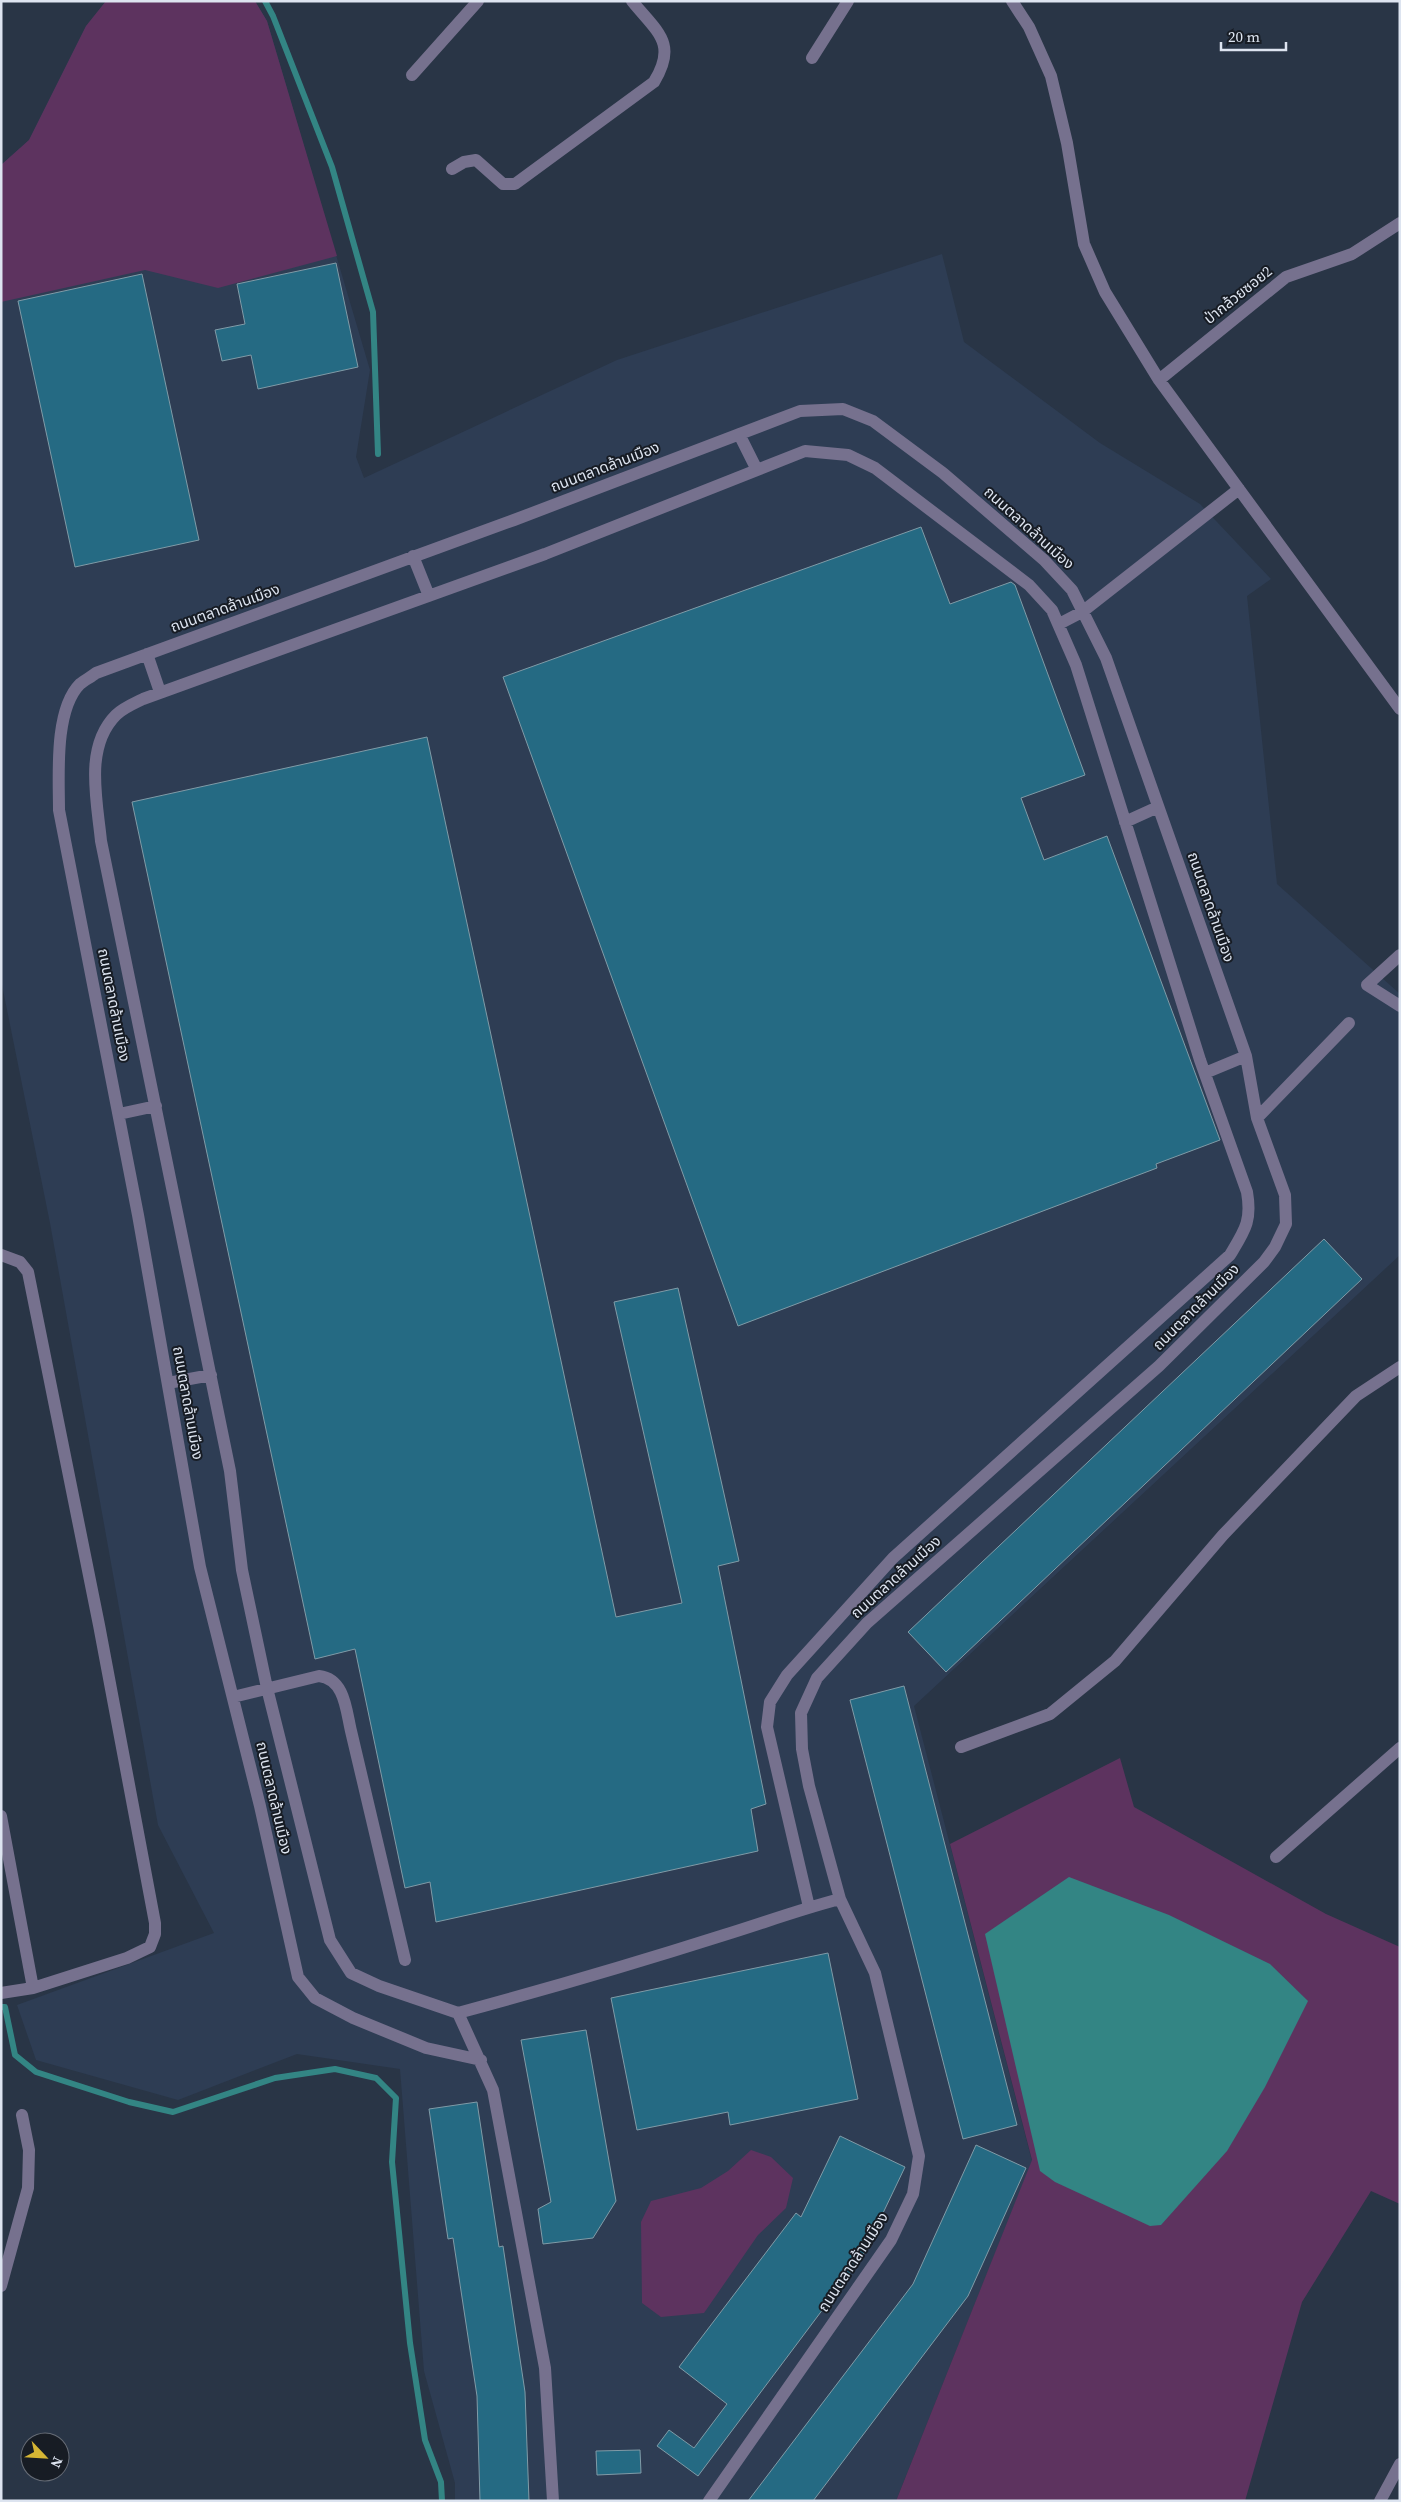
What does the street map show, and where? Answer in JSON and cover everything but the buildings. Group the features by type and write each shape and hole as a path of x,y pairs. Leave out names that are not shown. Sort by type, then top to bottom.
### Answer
{"street":[{"path":"412,75 478,1"},
{"path":"452,169 464,162 476,160 503,184 515,184 654,82 664,66 666,51 662,37 632,1"},
{"path":"812,58 848,1"},
{"path":"1012,1 1029,27 1051,76 1067,143 1084,244 1105,292 1159,380 1400,710"},
{"name":"ป่ากล้วยซอย2","path":"1159,380 1286,277 1352,254 1400,223"},
{"name":"ถนนตลาดล้านเมือง","path":"481,2060 426,2048 352,2018 315,1998 298,1977 233,1697 200,1567 118,1114 59,810 58,744 66,711 79,686 96,673 800,411 843,409 873,421 942,473 1044,560 1072,590 1106,658 1246,1056 1257,1118 1285,1195 1286,1224 1264,1262 1160,1366 867,1624 817,1678 801,1713 802,1749 809,1786 840,1899 875,1973 919,2156 914,2194 891,2240 709,2501"},
{"path":"739,434 757,470"},
{"name":"ถนนตลาดล้านเมือง","path":"458,2013 379,1986 351,1973 330,1940 267,1688 242,1570 230,1471 101,841 94,767 101,736 117,714 143,699 544,554 805,451 848,455 875,468 1029,585 1052,610 1076,665 1205,1073 1247,1192 1250,1210 1247,1228 1230,1255 893,1558 787,1675 770,1702 767,1728 809,1907"},
{"path":"1059,624 1082,612 1239,489"},
{"path":"413,556 429,596"},
{"path":"147,654 160,692"},
{"path":"1125,822 1158,807"},
{"path":"1400,955 1367,985 1400,1006"},
{"path":"1257,1118 1349,1023"},
{"path":"1205,1073 1246,1056"},
{"path":"118,1114 156,1106"},
{"path":"1,1255 20,1262 28,1272 101,1635 155,1923 155,1934 150,1947 127,1958 33,1988 1,1993"},
{"path":"961,1747 1050,1714 1115,1661 1223,1535 1356,1396 1400,1367"},
{"path":"168,1383 211,1375"},
{"path":"233,1697 319,1676 327,1677 337,1684 342,1694 405,1960"},
{"path":"1276,1857 1400,1748"},
{"path":"1,1816 33,1988"},
{"path":"553,2501 545,2368 493,2090 458,2013 716,1938 809,1907 840,1899"},
{"path":"1,2286 28,2188 29,2150 22,2115"},
{"path":"1380,2501 1400,2464"}],"shaded area":[{"path":"106,1 255,1 267,21 370,370 356,457 364,478 617,360 942,254 964,342 1100,443 1200,504 1271,579 1247,596 1277,884 1400,994 1400,1255 914,1706 1032,2161 896,2501 455,2501 455,2483 424,2371 400,2069 297,2054 178,2100 36,2060 17,2005 214,1933 158,1825 50,1223 1,980 1,165 29,140 86,26"},
{"path":"106,1 255,1 267,21 337,256 218,288 145,270 1,302 1,165 29,140 86,26"},
{"path":"1120,1758 1134,1807 1326,1914 1400,1947 1400,2204 1371,2191 1302,2302 1245,2501 896,2501 1032,2160 950,1844"},
{"path":"1069,1877 1169,1915 1270,1964 1308,2001 1265,2087 1227,2151 1161,2225 1150,2226 1055,2182 1040,2171 985,1934"},
{"path":"751,2150 771,2157 793,2178 786,2208 758,2235 704,2313 661,2317 642,2303 641,2222 651,2201 701,2188 728,2171"}],"waterway":[{"path":"265,1 273,16 332,167 373,312 378,454"},
{"path":"1,2007 5,2007 15,2055 36,2072 129,2102 173,2112 275,2078 335,2069 376,2078 396,2098 392,2162 410,2343 425,2440 441,2482 442,2501"}]}
